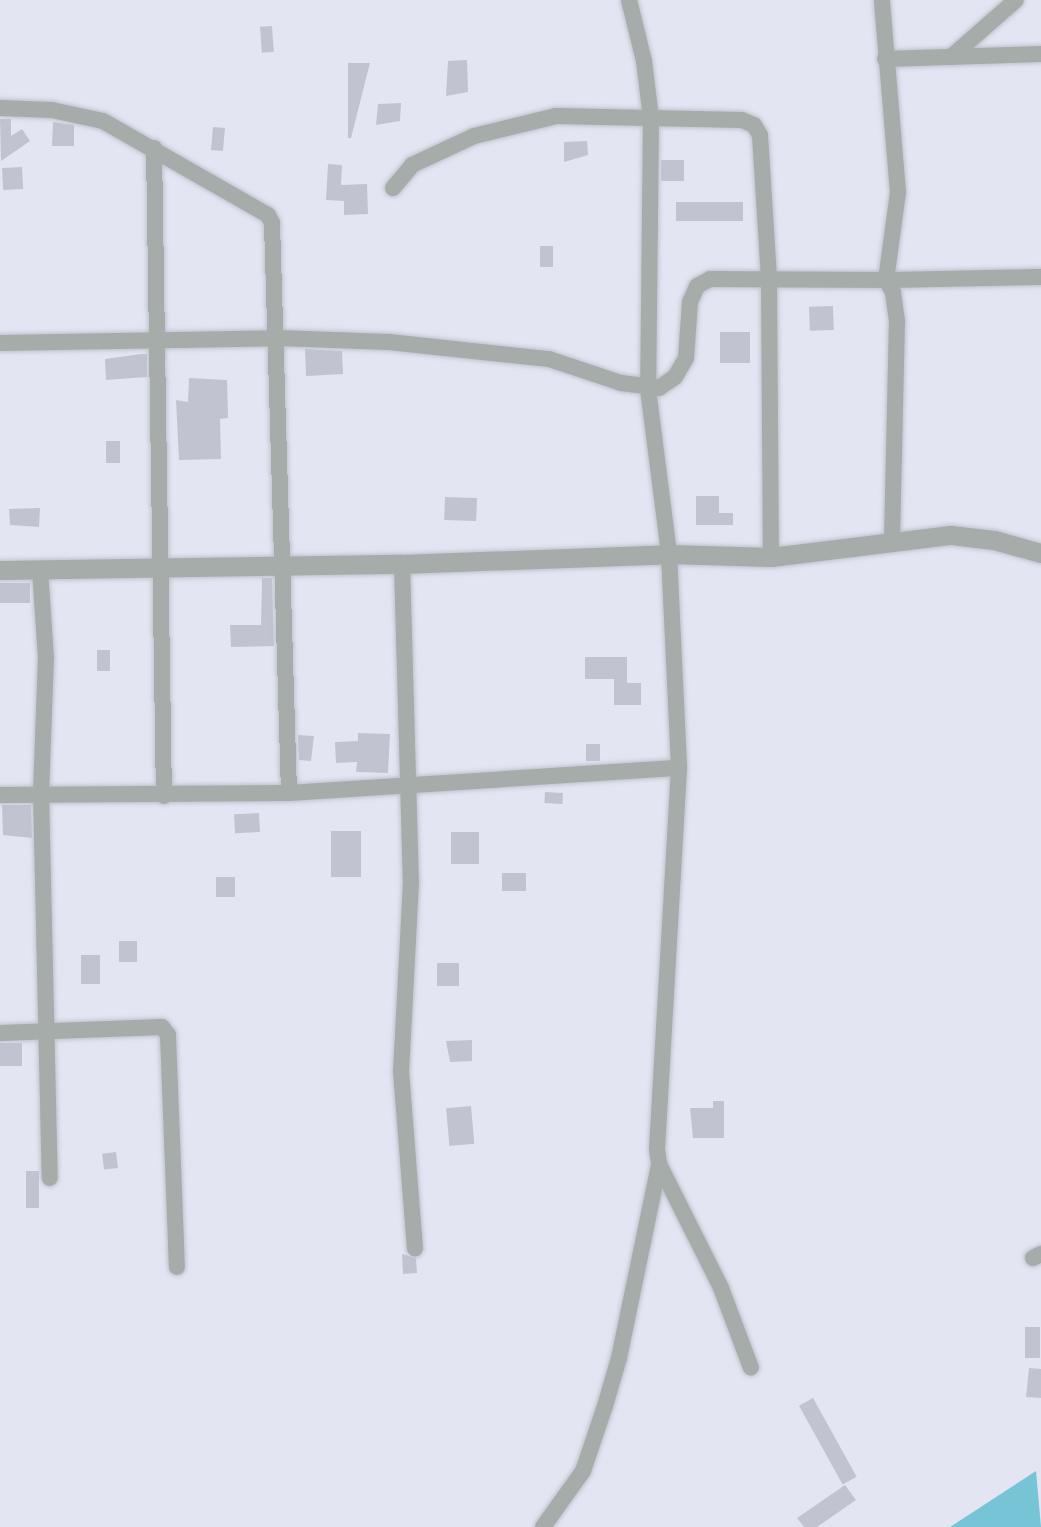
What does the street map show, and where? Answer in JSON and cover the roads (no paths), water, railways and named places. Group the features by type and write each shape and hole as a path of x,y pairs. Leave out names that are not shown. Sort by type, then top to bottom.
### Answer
{"street":[{"path":"543,1527 583,1471 605,1406 620,1358 659,1164 679,768 669,554 648,389 651,118 644,61 628,0"},
{"path":"882,0 898,192 886,280 893,292 897,321 891,540"},
{"path":"951,57 1016,0"},
{"path":"886,59 1041,54"},
{"path":"0,108 52,110 103,121 268,215 275,233 280,566 289,793"},
{"path":"394,188 412,165 428,157 522,122 556,116 742,120 754,125 760,135 769,280 771,556"},
{"path":"154,148 164,796"},
{"path":"0,342 158,343 278,338 389,342 522,355 648,389 659,388 675,377 686,358 690,302 697,286 710,279 1041,277"},
{"path":"0,570 402,564 669,554 771,556 891,540 951,536 994,540 1041,554"},
{"path":"402,564 411,882 401,1071 415,1248"},
{"path":"40,570 46,657 41,793 50,1178"},
{"path":"0,794 164,796 289,793 679,768"},
{"path":"0,1033 152,1024 162,1027 168,1035 177,1267"},
{"path":"659,1164 685,1208 721,1288 751,1368"}],"water":[{"path":"1036,1471 1041,1527 950,1527"}]}
